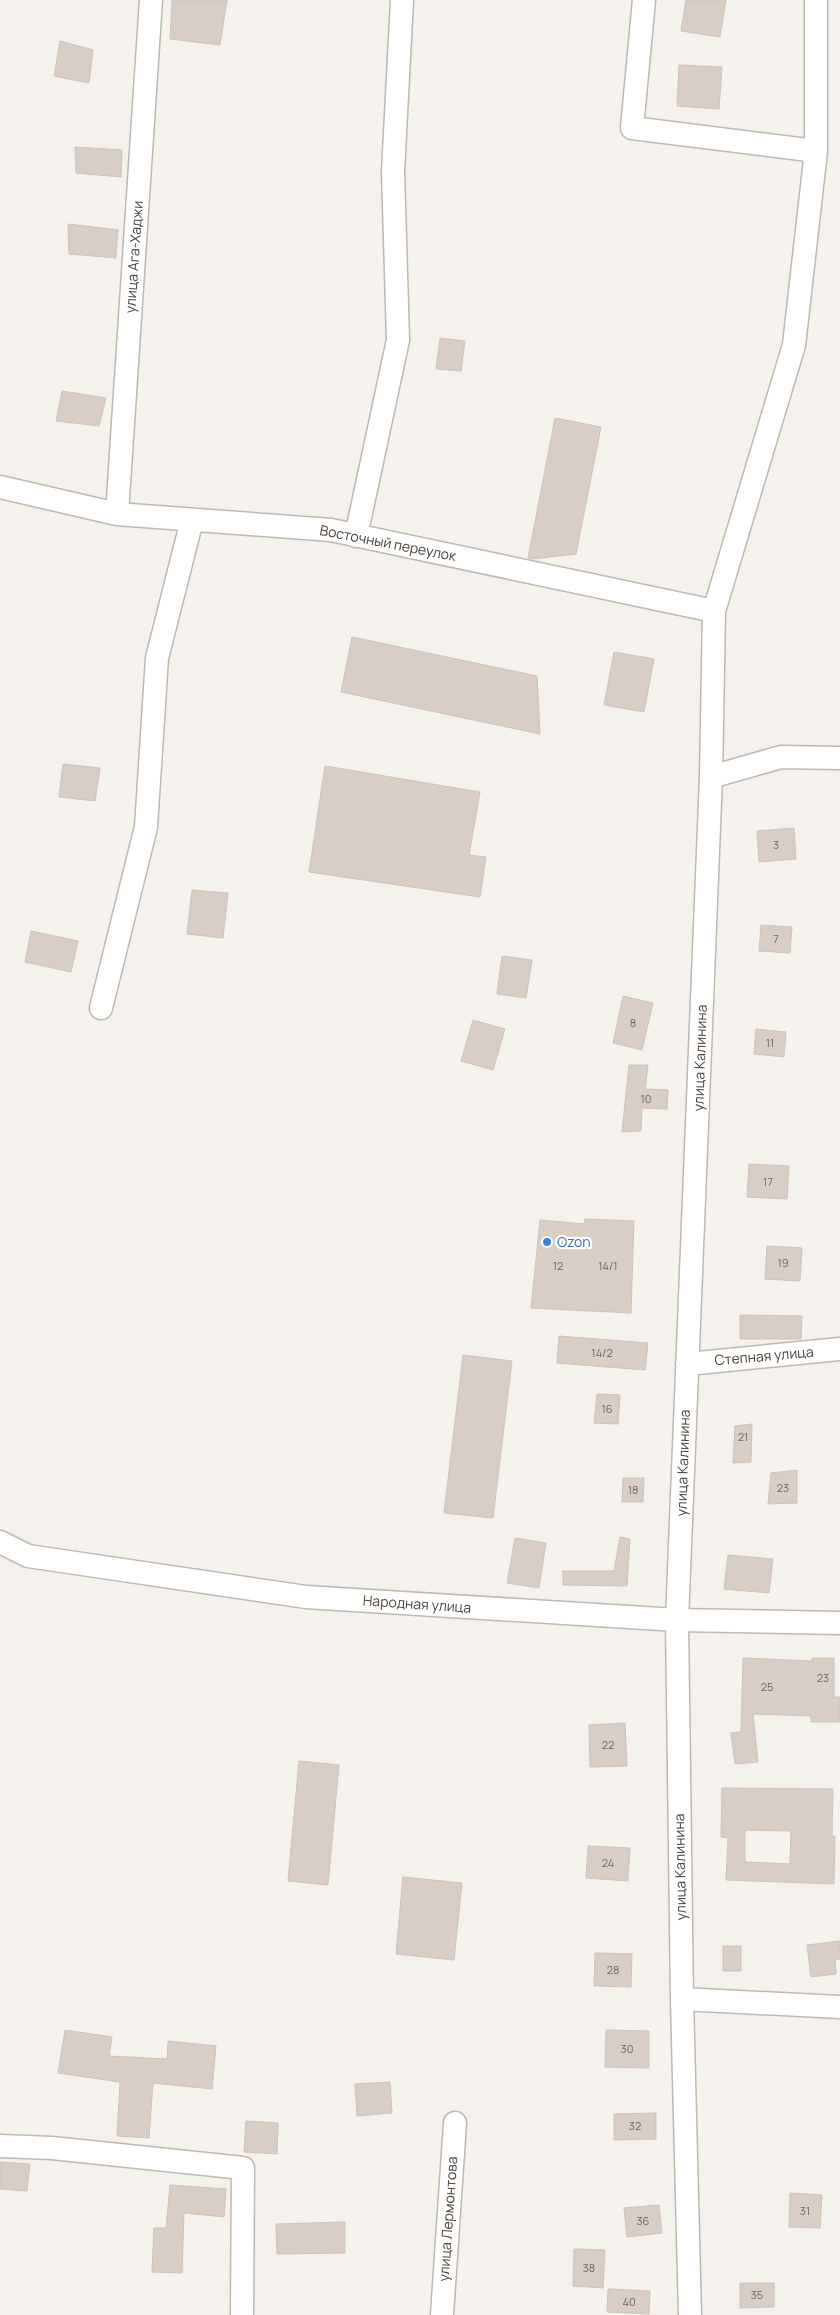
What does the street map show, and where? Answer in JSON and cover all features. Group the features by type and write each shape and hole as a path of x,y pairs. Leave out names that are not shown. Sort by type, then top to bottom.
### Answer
{"street":[{"name":"улица Ага-Хаджи","path":"117,514 151,0"},
{"path":"356,536 398,340 393,172 402,0"},
{"path":"644,0 632,128 816,151"},
{"name":"улица Калинина","path":"690,2315 682,1999 677,1620 711,777 714,611 794,345 816,151 816,0"},
{"name":"Восточный переулок","path":"0,487 117,514 331,530 714,611"},
{"path":"101,1008 146,827 156,658 192,520"},
{"path":"711,777 781,757 840,758"},
{"name":"Степная улица","path":"687,1364 840,1349"},
{"name":"Народная улица","path":"0,1542 28,1556 306,1597 677,1620 840,1623"},
{"path":"682,1999 840,2006"},
{"name":"улица Лермонтова","path":"442,2315 455,2123"},
{"path":"0,2146 52,2148 243,2168 242,2315"}],"building":[{"path":"172,0 227,0 220,45 170,39"},
{"path":"686,0 726,0 720,37 681,31"},
{"path":"60,41 93,50 89,83 54,76"},
{"path":"679,65 722,67 719,109 677,106"},
{"path":"75,147 122,150 121,177 76,173"},
{"path":"68,224 118,230 116,258 69,254"},
{"path":"440,338 465,341 461,371 436,369"},
{"path":"62,391 106,398 99,426 56,421"},
{"path":"555,418 601,427 576,554 532,559 528,558"},
{"path":"352,637 537,676 540,734 341,692"},
{"path":"614,652 654,659 644,712 604,705"},
{"path":"63,764 100,768 95,801 59,797"},
{"path":"325,766 480,792 469,855 486,857 480,897 309,872"},
{"path":"794,828 796,859 759,862 757,831"},
{"path":"192,890 228,893 223,938 187,934"},
{"path":"761,925 792,927 790,953 759,951"},
{"path":"31,931 78,941 71,972 25,962"},
{"path":"502,956 532,960 526,998 497,994"},
{"path":"623,996 653,1003 642,1050 613,1043"},
{"path":"473,1020 505,1029 493,1070 461,1061"},
{"path":"756,1029 786,1032 784,1057 754,1054"},
{"path":"629,1065 648,1065 645,1089 668,1090 667,1109 642,1108 641,1131 622,1132"},
{"path":"749,1164 789,1166 787,1199 747,1197"},
{"path":"585,1219 634,1221 631,1313 531,1308 540,1220 584,1224"},
{"path":"767,1246 802,1248 800,1281 765,1279"},
{"path":"740,1315 802,1316 801,1339 740,1339"},
{"path":"559,1336 648,1343 645,1370 557,1363"},
{"path":"463,1355 512,1361 493,1518 444,1513"},
{"path":"597,1394 620,1395 618,1424 594,1423"},
{"path":"752,1424 751,1462 733,1463 735,1426"},
{"path":"797,1470 797,1503 768,1504 771,1473"},
{"path":"623,1478 644,1478 643,1502 622,1502"},
{"path":"620,1537 630,1539 627,1586 563,1585 563,1571 614,1571"},
{"path":"515,1538 546,1543 539,1588 507,1583"},
{"path":"728,1555 773,1559 769,1593 724,1589"},
{"path":"743,1658 812,1661 812,1658 834,1658 834,1697 840,1697 840,1722 811,1722 811,1716 753,1714 758,1762 735,1764 731,1733 741,1732"},
{"path":"625,1723 627,1766 590,1767 589,1725"},
{"path":"299,1761 339,1765 328,1885 288,1881"},
{"path":"722,1788 833,1789 832,1836 835,1836 834,1884 726,1880 728,1838 721,1837","holes":["745,1830 791,1831 790,1864 745,1862"]},
{"path":"588,1846 630,1848 628,1881 586,1878"},
{"path":"403,1877 462,1883 454,1960 396,1954"},
{"path":"840,1941 840,1959 835,1959 836,1974 811,1977 807,1945"},
{"path":"723,1946 741,1946 741,1971 723,1971"},
{"path":"595,1953 632,1954 631,1987 594,1986"},
{"path":"65,2030 112,2037 109,2056 167,2059 168,2041 216,2046 212,2089 153,2083 149,2138 117,2136 120,2082 58,2073"},
{"path":"606,2030 649,2031 649,2068 605,2067"},
{"path":"390,2082 392,2113 357,2116 355,2084"},
{"path":"656,2113 656,2139 614,2140 614,2114"},
{"path":"246,2121 278,2123 277,2154 244,2152"},
{"path":"0,2162 30,2164 27,2191 0,2189"},
{"path":"170,2185 226,2189 224,2217 184,2213 182,2273 152,2272 154,2228 166,2228"},
{"path":"790,2193 822,2195 820,2228 789,2227"},
{"path":"659,2205 662,2233 627,2237 624,2208"},
{"path":"345,2222 345,2253 277,2254 276,2224"},
{"path":"574,2249 605,2250 603,2288 573,2286"},
{"path":"740,2283 774,2283 774,2307 740,2308"},
{"path":"608,2289 650,2291 649,2314 607,2312"}],"place":[{"name":"Ozon","path":"547,1242"}]}
